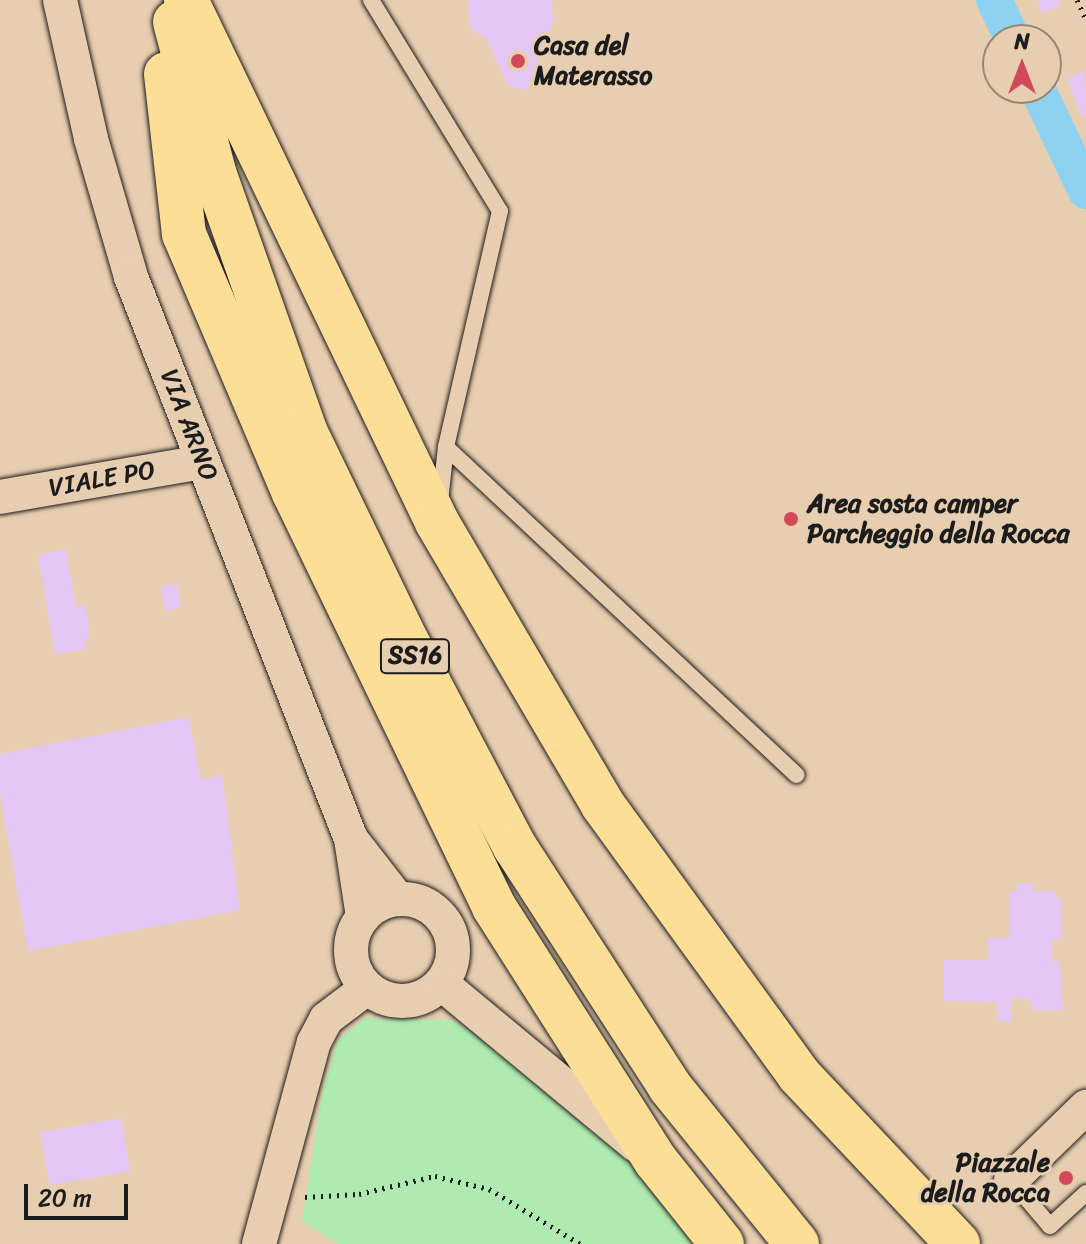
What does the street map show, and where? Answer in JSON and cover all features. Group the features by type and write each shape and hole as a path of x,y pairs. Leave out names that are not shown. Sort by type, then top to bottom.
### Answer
{"main road":[{"path":"157,0 184,234 288,479 494,907 656,1161 722,1244"},
{"name":"SS16","path":"169,0 214,172 305,431 401,630 515,847 670,1087 797,1244"},
{"path":"186,0 437,522 612,818 799,1075 958,1244"}],"street":[{"name":"VIA ARNO","path":"60,0 91,139 131,277 351,839"},
{"name":"VIALE PO","path":"0,497 203,462"},
{"path":"351,839 397,898 430,906 448,926 454,951 442,984 413,1000 381,997 367,988 352,961 354,930 363,917 397,898"},
{"path":"351,839 363,917"},
{"path":"442,984 656,1161"},
{"path":"259,1244 314,1042 326,1019 367,988"},
{"path":"1011,1180 1086,1107"}],"lane":[{"path":"371,0 500,211 446,447 437,522"},
{"path":"446,447 797,775"},
{"path":"1011,1180 1050,1226 1086,1193"}],"path":[{"path":"1077,0 1086,19"},
{"path":"305,1197 359,1194 435,1176 489,1189 580,1244"}],"green space":[{"path":"364,1018 453,1020 485,1039 658,1179 710,1244 338,1244 302,1221 322,1092 338,1040"}],"building":[{"name":"Casa del Materasso","path":"468,0 552,0 553,21 526,91 508,85 486,38 470,28"},
{"path":"1037,0 1058,0 1061,6 1042,13"},
{"path":"1085,71 1086,114 1081,116 1067,78"},
{"path":"66,549 76,607 85,605 90,638 85,639 87,649 55,654 38,555"},
{"path":"177,584 181,608 165,610 161,587"},
{"path":"189,717 201,780 222,775 240,910 28,951 0,793 0,754"},
{"path":"1017,883 1034,883 1034,891 1055,891 1055,898 1061,898 1061,940 1052,940 1052,961 1060,961 1063,1010 1031,1010 1031,999 1011,998 1011,1022 997,1021 997,1002 944,1001 944,960 988,960 988,938 1010,938 1010,891 1017,891"},
{"path":"121,1118 130,1171 50,1185 40,1132"}],"waterway":[{"path":"994,0 1005,24"},
{"path":"1045,104 1086,191"}],"place":[{"name":"Casa del Materasso","path":"518,61"},
{"name":"Area sosta camper Parcheggio della Rocca","path":"791,519"},
{"name":"Piazzale della Rocca","path":"1066,1178"}]}
